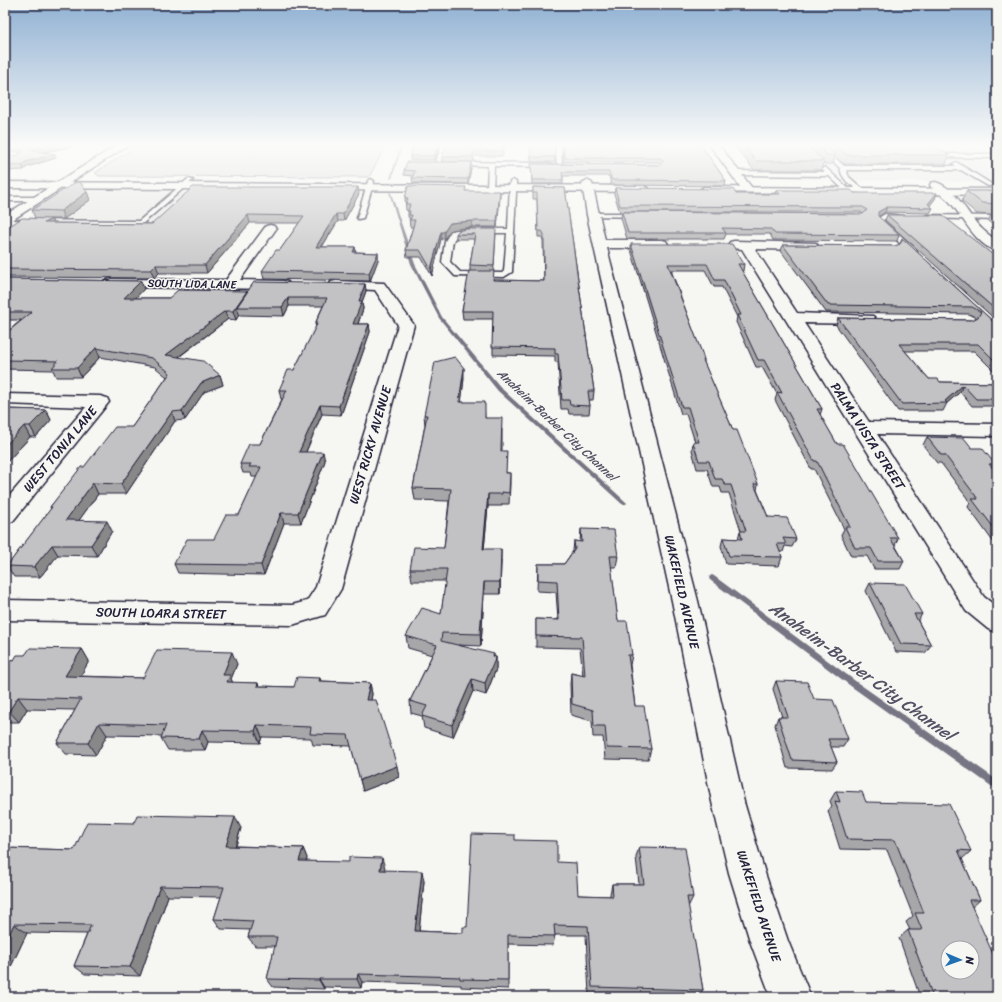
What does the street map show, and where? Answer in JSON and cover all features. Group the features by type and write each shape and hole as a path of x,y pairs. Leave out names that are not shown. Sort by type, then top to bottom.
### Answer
{"street":[{"path":"5,221 51,191"},
{"name":"WAKEFIELD AVENUE","path":"589,191 593,215 660,501 685,601 728,802 747,873 769,941 791,997"},
{"path":"942,191 958,204 977,231 997,247"},
{"path":"230,284 270,229"},
{"path":"600,244 677,244"},
{"path":"723,245 823,246"},
{"name":"PALMA VISTA STREET","path":"746,245 975,604 996,622"},
{"name":"SOUTH LIDA LANE","path":"98,283 293,285"},
{"name":"WEST RICKY AVENUE","path":"316,608 328,589 406,325 380,286 324,285"},
{"path":"793,318 885,319"},
{"name":"WEST TONIA LANE","path":"5,400 100,402 5,516"},
{"path":"863,428 997,430"},
{"name":"SOUTH LOARA STREET","path":"5,610 292,615 316,608"}],"lane":[{"path":"5,221 141,223 177,191"},
{"path":"360,218 368,191"},
{"path":"511,231 466,231 454,233 448,241 446,262 458,274 504,275 508,272 511,231 513,191"},
{"path":"5,199 39,199"},
{"path":"593,215 644,215"},
{"path":"918,256 879,220 885,216 997,218"}],"shaded area":[{"path":"80,191 236,192 182,247 5,233 63,195"}],"building":[{"path":"62,191 87,192 61,211 32,210"},
{"path":"189,191 356,191 343,214 336,214 316,247 355,247 353,252 378,253 369,273 262,271 276,250 280,250 304,216 248,215 205,265 156,265 151,270 5,269 5,229 22,218 51,219 44,223 152,224"},
{"path":"407,191 500,191 497,221 450,223 444,232 441,232 431,269 420,250 406,250 415,220 410,220 412,215 409,215 410,211 408,211 410,204 406,204 408,198 405,198"},
{"path":"533,191 565,191 594,391 588,391 590,406 570,405 569,400 562,400 558,354 555,354 555,348 492,347 493,311 462,311 469,271 494,271 493,280 544,281 544,234 542,231 538,231 537,193 533,193"},
{"path":"616,191 734,191 736,194 780,194 777,191 937,193 928,204 933,208 887,207 878,212 878,216 899,235 775,234 771,229 722,228 726,233 628,233 622,212 863,214 867,210 863,207 620,206"},
{"path":"966,191 997,191 997,204 982,203"},
{"path":"887,215 942,215 997,258 997,311"},
{"path":"466,229 496,229 494,266 470,265 475,234 456,234 458,231"},
{"path":"902,238 997,325 997,363 978,344 899,344 929,379 938,379 940,382 997,383 997,399 976,399 963,385 945,401 947,403 902,404 838,318 972,320 978,317 981,312 972,307 828,305 783,245 895,246 900,244"},
{"path":"631,244 732,244 744,264 738,264 822,409 817,409 837,444 843,444 898,538 890,538 904,561 878,561 871,548 855,548 845,527 850,527 817,461 814,461 777,392 782,393 764,360 758,360 737,315 741,315 724,280 715,280 707,264 668,264 702,353 703,360 733,430 737,430 758,484 754,484 768,517 787,518 796,539 783,538 786,544 777,544 782,557 729,556 723,538 742,539 740,531 746,531 731,485 725,485 722,479 715,479 709,461 699,461 693,442 699,442 688,407 682,407"},
{"path":"5,279 141,281 124,298 169,298 178,290 247,291 233,311 225,311 166,355 203,361 220,375 201,383 182,411 172,412 121,484 93,483 66,520 107,521 91,545 52,545 34,567 7,566 81,467 84,467 115,427 132,427 170,373 152,358 96,348 77,368 52,368 58,361 5,360 5,334 32,312 5,312"},
{"path":"254,282 365,284 359,301 362,301 353,324 369,324 339,406 320,405 299,452 323,452 298,513 281,513 261,565 174,564 187,539 214,539 226,515 239,515 261,467 249,467 251,464 240,464 249,444 260,444 287,390 279,390 288,370 294,370 317,324 315,324 327,298 288,298 282,307 237,307"},
{"path":"455,357 464,368 459,402 484,402 485,418 502,418 501,451 507,451 506,473 510,473 509,493 502,492 502,494 488,494 483,549 501,549 500,582 484,582 480,634 442,633 441,641 494,654 493,656 496,657 485,683 472,679 452,725 422,716 427,706 410,701 437,645 406,636 422,608 441,614 447,569 410,569 414,547 444,548 451,489 413,488 427,415 424,415 435,362"},
{"path":"5,409 46,410 30,426 24,426 5,446"},
{"path":"927,437 964,438 972,448 982,448 995,464 989,464 997,473 997,532 972,499 978,499 945,455 941,455"},
{"path":"581,529 614,530 618,556 610,556 618,621 627,621 632,655 628,655 635,706 644,706 651,749 607,748 605,726 594,726 593,710 572,704 571,673 585,676 582,637 536,636 536,619 559,620 557,581 538,580 538,564 564,564 575,549 574,541 582,542"},
{"path":"870,583 905,584 922,614 914,614 931,645 901,644"},
{"path":"30,648 82,649 65,676 143,678 157,650 232,652 223,675 230,675 227,682 258,683 257,686 294,687 297,677 320,678 319,681 370,683 366,700 376,700 397,766 360,780 348,735 310,734 311,727 257,725 255,731 202,730 199,739 161,738 166,725 99,723 88,743 57,743 81,699 18,697 9,711 5,710 5,659 14,660 17,655 25,655"},
{"path":"776,681 807,682 814,699 833,700 848,739 828,739 837,762 792,760 778,717 788,717"},
{"path":"836,791 862,792 866,802 949,804 971,851 958,850 980,900 969,900 997,963 997,997 933,997 908,930 922,930 915,913 924,913 895,840 847,839 835,801 840,802"},
{"path":"137,815 235,817 226,846 303,848 299,861 349,862 349,857 382,858 380,870 422,871 415,931 463,933 463,927 467,927 472,834 515,835 515,840 557,841 557,862 576,863 578,895 613,896 612,884 644,884 639,847 685,848 693,897 687,897 703,990 592,987 588,926 554,925 555,936 508,935 508,980 358,974 357,979 267,979 277,937 248,937 253,921 214,919 224,887 160,886 130,967 74,966 91,925 14,924 5,943 5,848 74,850 87,822 134,823"}],"waterway":[{"name":"Anaheim-Barber City Channel","path":"390,193 413,264 440,317 500,390 624,503"},
{"name":"Anaheim-Barber City Channel","path":"712,578 855,685 997,785"}]}
